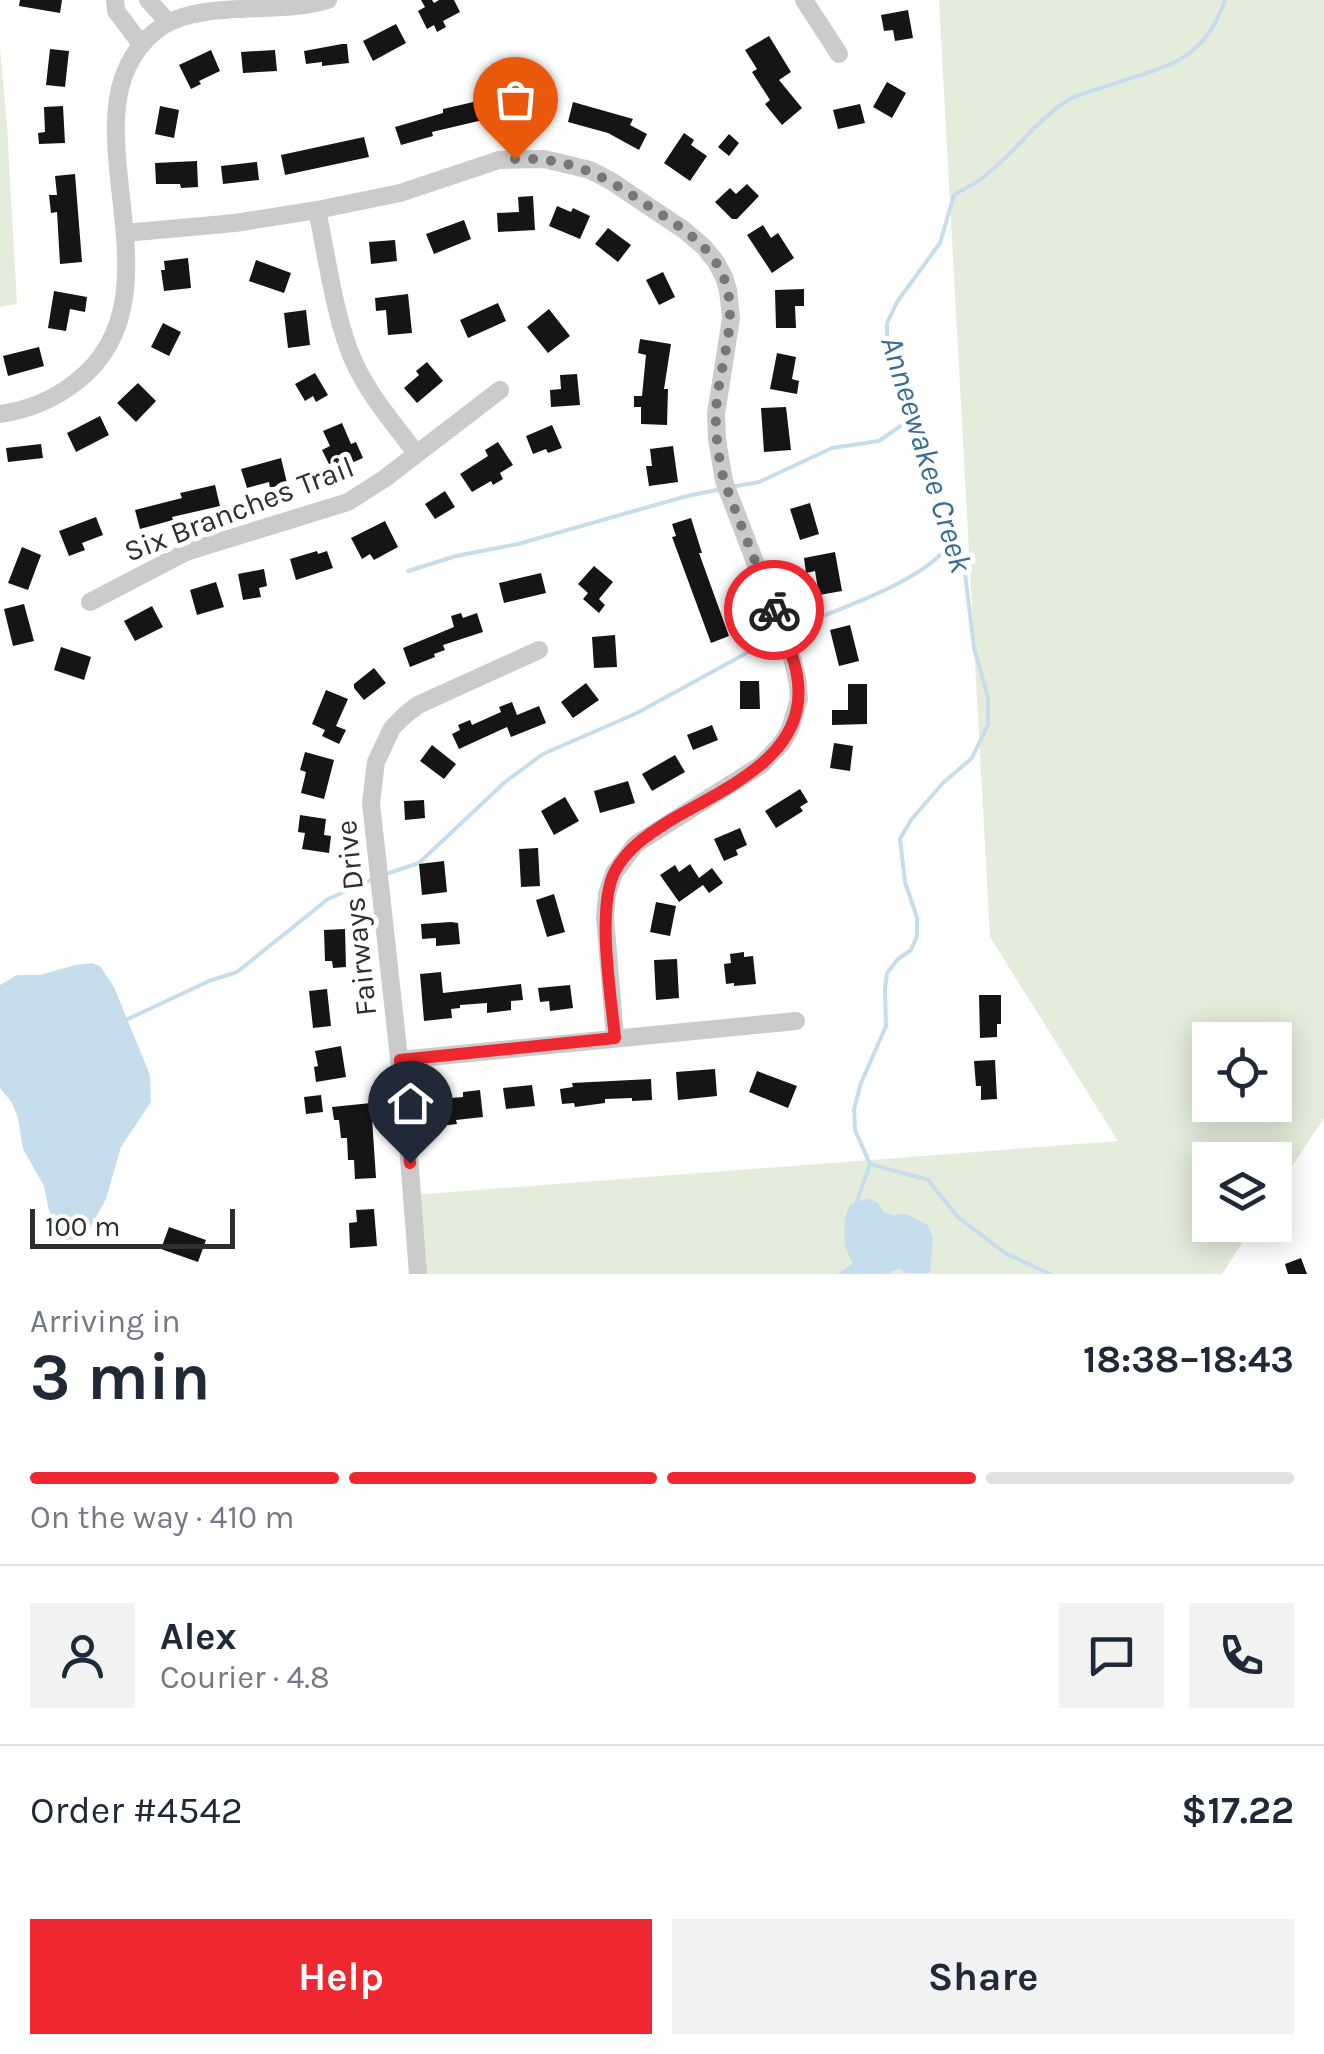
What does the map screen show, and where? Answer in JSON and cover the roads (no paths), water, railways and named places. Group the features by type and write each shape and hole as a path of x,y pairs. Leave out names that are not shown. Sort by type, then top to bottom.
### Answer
{"street":[{"path":"116,0 116,12 142,44"},
{"path":"148,0 168,22"},
{"path":"0,414 19,412 52,398 85,376 114,334 127,280 116,101 123,76 142,44 168,22 200,12 302,6 328,0"},
{"path":"804,0 839,54"},
{"path":"125,234 318,210 424,186 488,163 534,158 556,160 600,175 684,230 716,262 728,290 731,318 716,414 720,462 794,661 799,699 790,729 772,755 636,844 614,874 605,917 615,1038"},
{"path":"318,210 344,334 354,363 416,453"},
{"name":"Six Branches Trail","path":"90,602 186,552 348,502 500,390"},
{"name":"Fairways Drive","path":"418,1274 372,803 376,762 392,728 418,705 539,650"},
{"path":"400,1060 796,1021"}],"water":[{"path":"91,963 100,966 114,987 150,1075 151,1102 121,1147 106,1199 90,1228 77,1239 65,1240 49,1211 44,1186 23,1149 12,1103 0,1088 0,985 17,975 40,975"},
{"path":"867,1198 877,1202 884,1212 906,1214 928,1225 933,1238 930,1273 906,1273 899,1269 891,1274 838,1274 853,1263 845,1242 847,1211 850,1205"}],"waterway":[{"name":"Anneewakee Creek","path":"1050,1274 1005,1253 958,1217 928,1180 870,1164 855,1130 854,1109 861,1083 886,1026 887,973 911,950 917,936 917,918 905,882 900,839 943,783 972,758 988,725 988,697 974,648 965,573 954,535 936,499 915,401 887,340 887,323 897,302 940,243 954,195 986,175 1048,115 1072,98 1160,69 1191,52 1204,39 1225,0"},
{"path":"731,487 759,482 832,448 879,441 902,425 914,402"},
{"path":"408,571 722,489"},
{"path":"789,630 909,578 940,555 954,535"},
{"path":"386,874 419,863 505,782 543,754 637,713 776,637"},
{"path":"128,1019 237,972 328,899 373,879"},
{"path":"857,1201 870,1164"}]}
